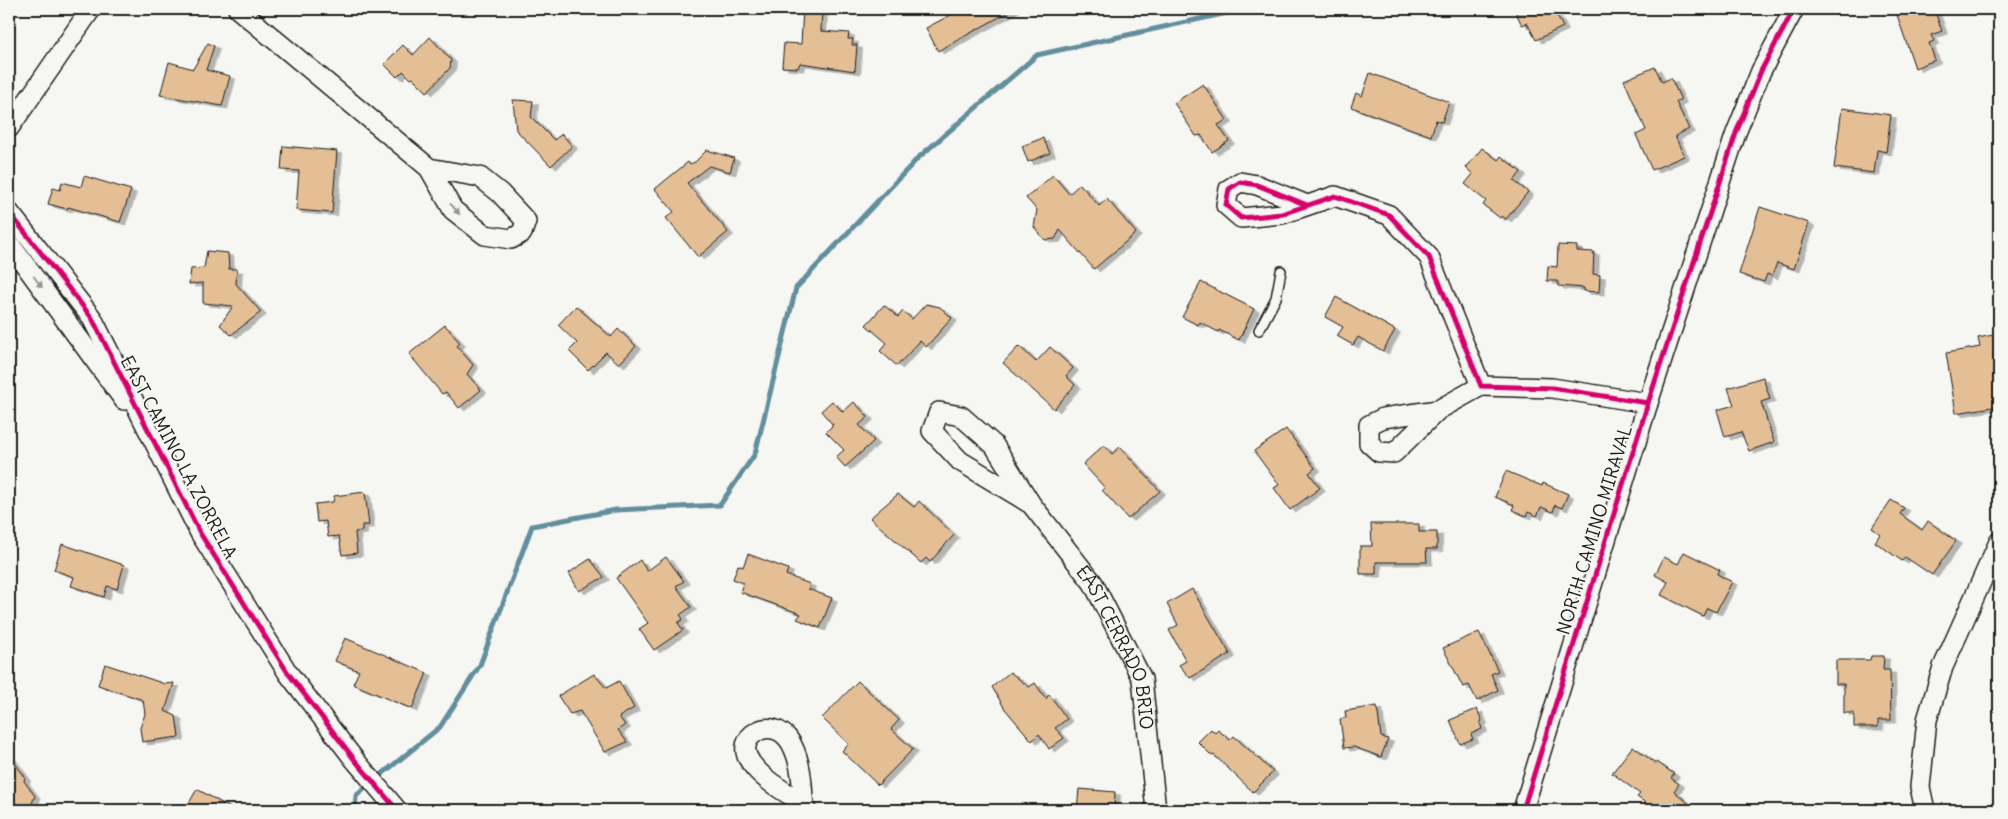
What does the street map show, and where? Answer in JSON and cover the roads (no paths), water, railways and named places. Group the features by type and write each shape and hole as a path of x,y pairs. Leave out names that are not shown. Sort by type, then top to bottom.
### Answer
{"street":[{"path":"9,128 91,9"},
{"path":"238,9 429,168 453,210 485,235 511,239 522,232 526,221 500,193 480,177 429,168"},
{"name":"NORTH CAMINO MIRAVAL","path":"1523,810 1648,403 1736,133 1761,71 1794,9"},
{"path":"1308,206 1335,196 1390,215 1429,257 1481,386"},
{"name":"EAST CAMINO LA ZORRELA","path":"9,212 92,318 200,533 288,673 354,759 397,810"},
{"name":"EAST CAMINO LA ZORRELA","path":"9,244 122,399 139,410"},
{"path":"1438,410 1481,386 1552,388 1648,403"},
{"name":"EAST CERRADO BRIO","path":"1031,504 960,461 932,431 939,412 961,416 994,445 1031,504 1093,583 1142,679 1156,810"},
{"path":"1925,810 1920,786 1927,720 1944,667 1999,542"}],"lane":[{"path":"1259,330 1276,298 1282,271"}],"waterway":[{"path":"376,779 440,727 480,665 532,526 616,510 720,505 755,454 796,288 918,158 1037,55 1245,9"},
{"path":"355,810 356,796 369,785"}]}
